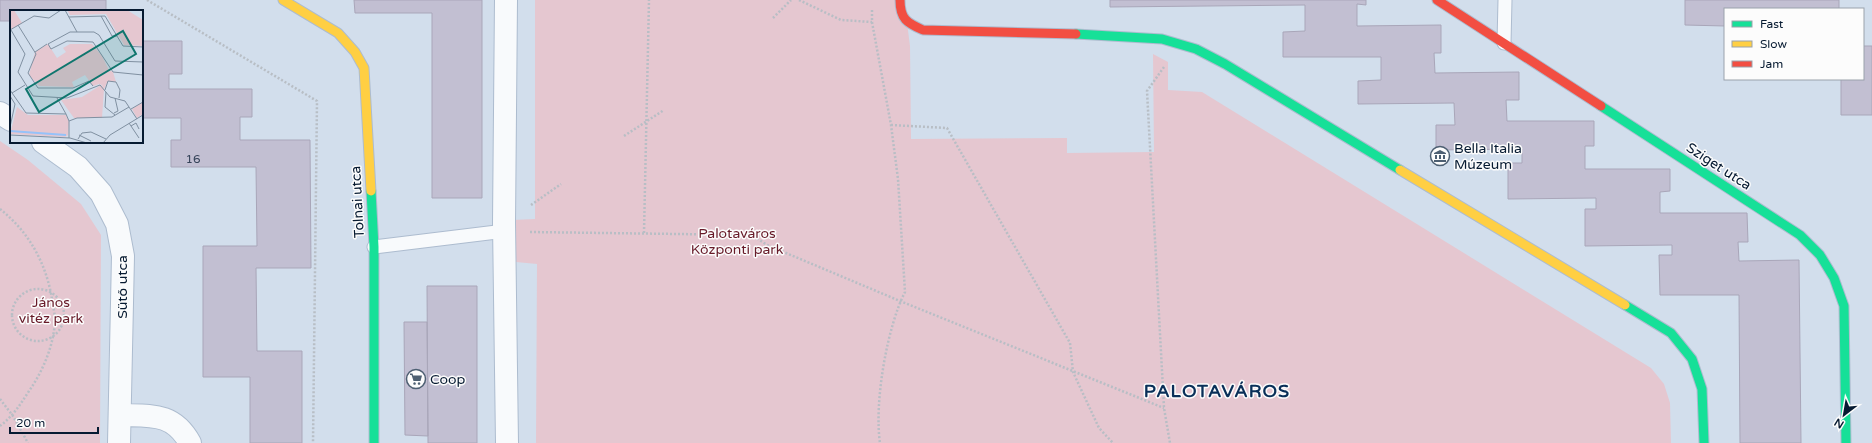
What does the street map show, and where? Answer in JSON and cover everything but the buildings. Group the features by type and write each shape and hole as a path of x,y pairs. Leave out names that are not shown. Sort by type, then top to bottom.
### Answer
{"street":[{"name":"Tolnai utca","path":"283,0 338,33 355,52 364,68 374,247 374,443"},
{"path":"506,0 505,231 507,443"},
{"path":"900,0 900,9 907,23 923,30 1113,35 1162,39 1196,49 1225,64 1671,333 1692,359 1702,389 1704,443"},
{"name":"Sziget utca","path":"1437,0 1800,235 1820,255 1834,278 1844,306 1846,443"},
{"path":"0,113 10,119"},
{"name":"Sütő utca","path":"44,143 78,167 101,193 117,224 124,256 119,443"},
{"path":"120,415 161,416 183,430 190,443"}],"lane":[{"path":"1504,43 1505,0"},
{"path":"374,247 505,231"}],"path":[{"path":"147,0 317,101 313,443"},
{"path":"644,233 649,0"},
{"path":"773,18 792,0"},
{"path":"799,0 841,20 872,22"},
{"path":"872,7 872,22 891,125 898,179 905,292 900,301 892,329 879,394 880,443"},
{"path":"1162,39 1168,62 1147,91 1164,408 1170,443"},
{"path":"624,136 664,110"},
{"path":"891,125 947,128 1070,343 1073,372 1099,428 1113,443"},
{"path":"0,209 24,232 37,252 48,278 55,320 49,352 35,382 13,416 0,426"},
{"path":"505,231 752,235 767,245 900,301 1164,408"},
{"path":"42,288 50,291 62,303 64,320 61,328 52,337 40,341 31,340 23,337 12,322 14,304 18,297 25,291 42,288"},
{"path":"0,399 13,416 28,443"}],"green space":[{"name":"Palotaváros Központi park","path":"535,0 900,0 907,23 910,46 911,139 1067,138 1067,153 1154,152 1153,54 1168,62 1168,90 1202,92 1651,368 1664,384 1670,403 1671,443 536,443 537,264 506,261 512,220 535,219"},
{"name":"János vitéz park","path":"0,141 28,160 81,204 101,235 100,443 0,443"}],"traffic: fast":[{"path":"1076,34 1162,39 1196,49 1225,64 1400,170"},
{"path":"1601,106 1800,235 1820,255 1834,278 1844,306 1846,443"},
{"path":"371,191 374,247 374,443"},
{"path":"1625,305 1671,333 1692,359 1702,389 1704,443"}],"traffic: slow":[{"path":"283,0 338,33 355,52 364,68 371,191"},
{"path":"1400,170 1625,305"}],"traffic: jam":[{"path":"900,0 901,12 906,20 923,30 1076,34"},
{"path":"1437,0 1601,106"}],"place":[{"name":"Bella Italia Múzeum","path":"1440,156"},
{"name":"Coop","path":"416,379"}],"district":[{"name":"PALOTAVÁROS","path":"1217,391"}]}
